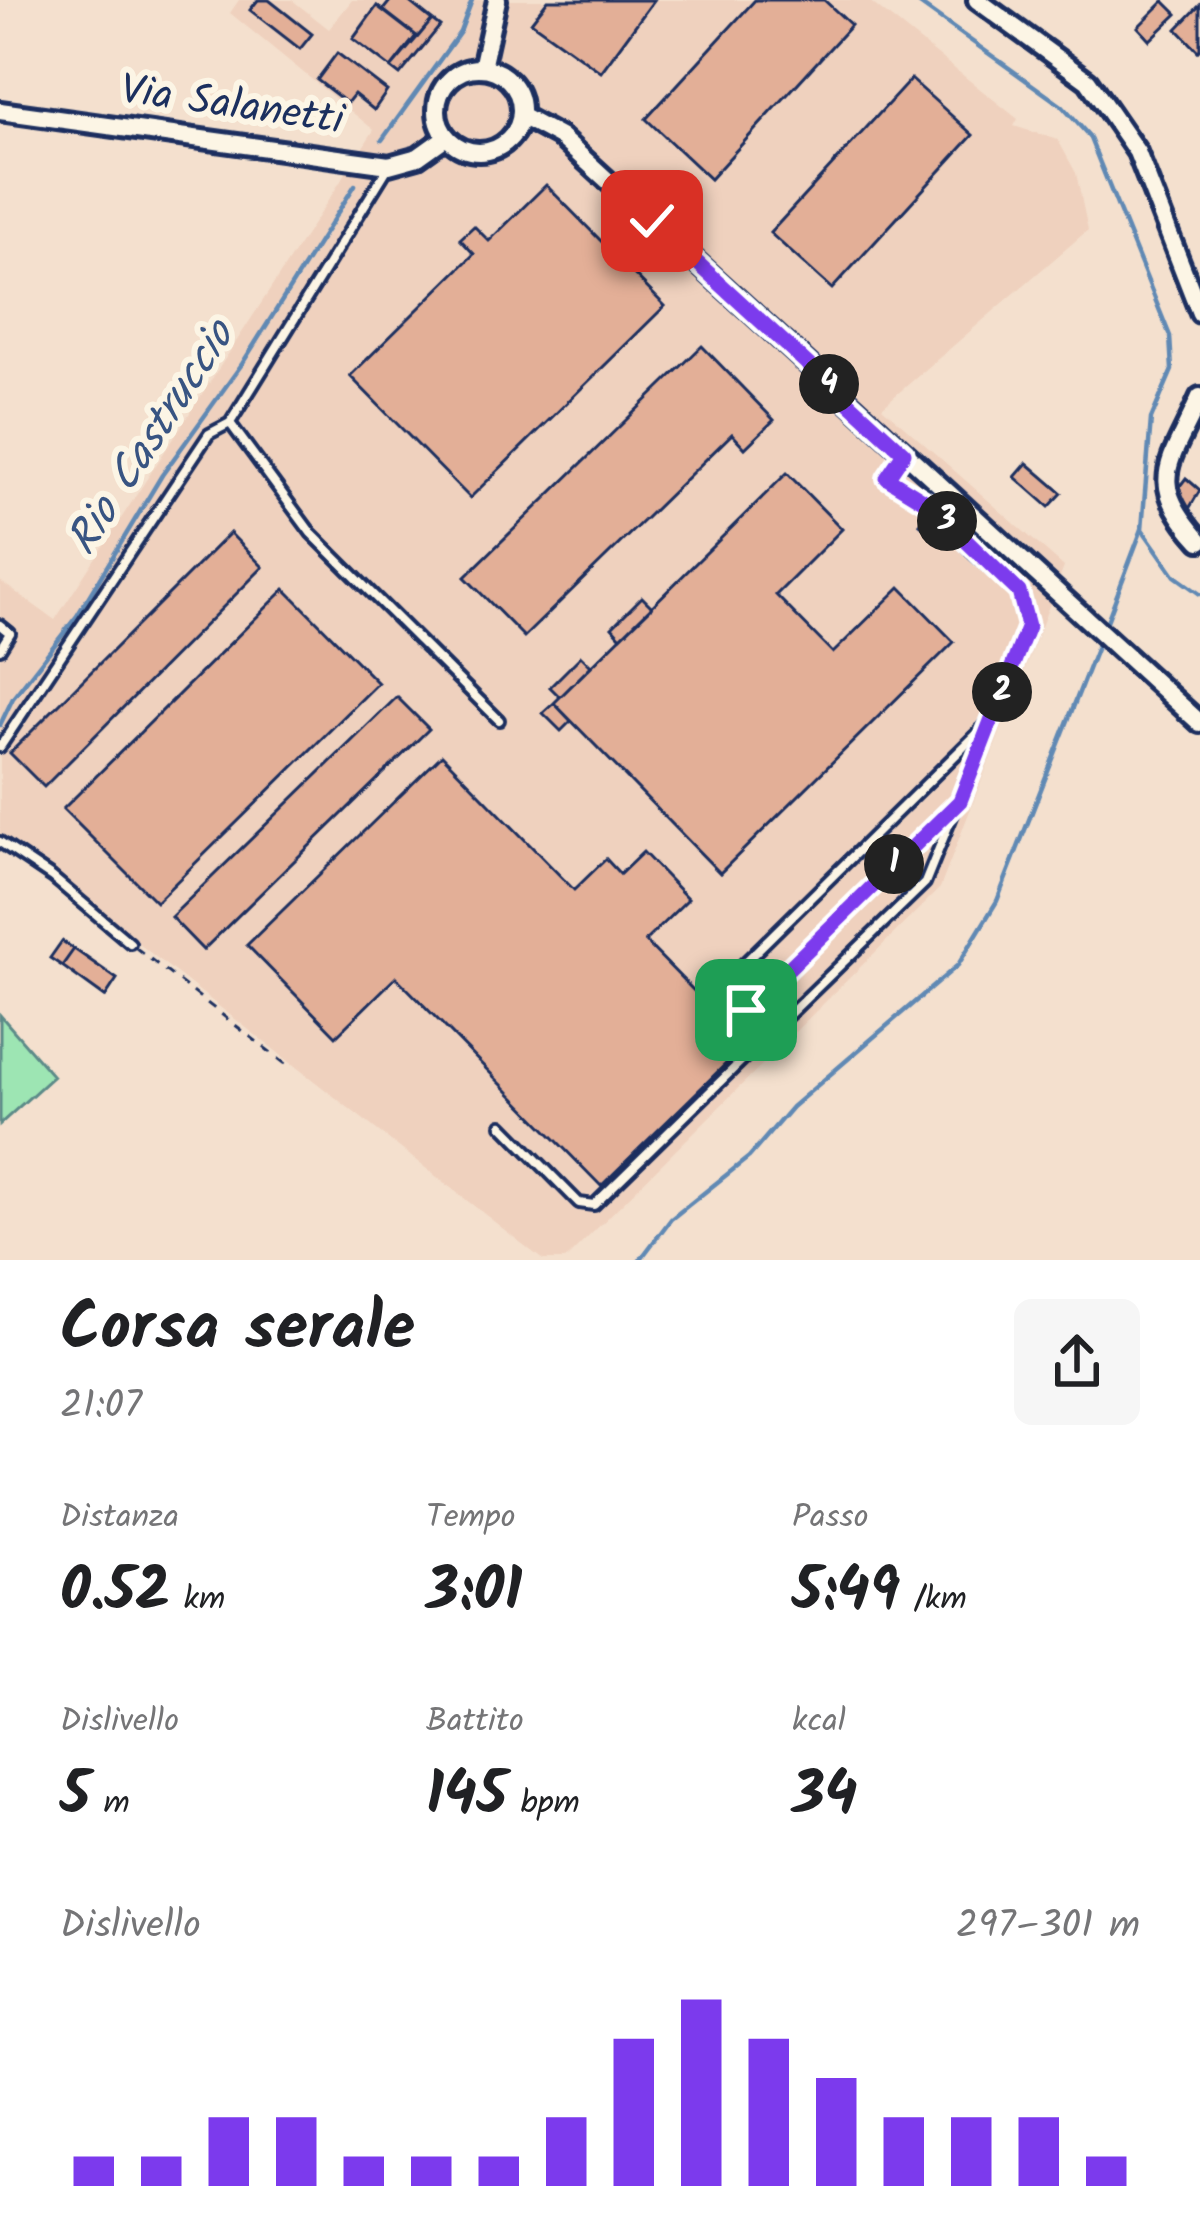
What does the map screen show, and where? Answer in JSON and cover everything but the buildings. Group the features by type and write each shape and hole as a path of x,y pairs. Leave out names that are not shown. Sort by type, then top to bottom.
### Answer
{"street":[{"path":"482,68 497,0"},
{"path":"976,0 1088,81 1137,152 1200,314"},
{"path":"482,68 508,78 521,102 521,116 509,141 484,153 457,146 446,137 436,111 445,85 455,75 482,68"},
{"name":"Via Salanetti","path":"0,110 389,165 418,157 446,137"},
{"path":"521,116 560,137 1200,723"},
{"path":"1200,397 1166,475 1166,496 1200,541"}],"lane":[{"path":"0,747 209,434 230,423 389,165"},
{"path":"230,423 311,532 500,720"},
{"path":"502,1125 579,1203 594,1205 925,883 1028,626 1019,592 974,554 942,516 887,478 904,453"},
{"path":"0,625 10,633 0,649"},
{"path":"770,1034 724,988 725,982 991,720"},
{"path":"746,1010 960,801"},
{"path":"0,842 52,877 130,944"}],"path":[{"path":"130,944 292,1070"}],"shaded area":[{"path":"239,0 292,0 329,29 352,0 868,0 1018,119 1014,126 1058,140 1076,173 1088,230 882,407 1064,567 940,888 565,1260 543,1260 0,835 0,581 55,620 374,130 230,13"}],"green space":[{"path":"0,1015 53,1076 0,1124"}],"waterway":[{"name":"Rio Castruccio","path":"382,140 460,32 472,0"},
{"path":"914,0 1062,106 1089,136 1170,336 1172,370 1151,419 1142,529 1175,576 1200,594"},
{"name":"Rio Castruccio","path":"0,725 13,698 77,616 162,475 242,364 355,185"},
{"path":"1104,629 1142,529"},
{"path":"640,1260 671,1219 749,1157 792,1107 958,965 997,901 1100,639"}],"route":[{"path":"652,221 904,453 887,478 942,516 974,554 1019,592 1027,612 1020,649 960,801 746,1010"}]}
